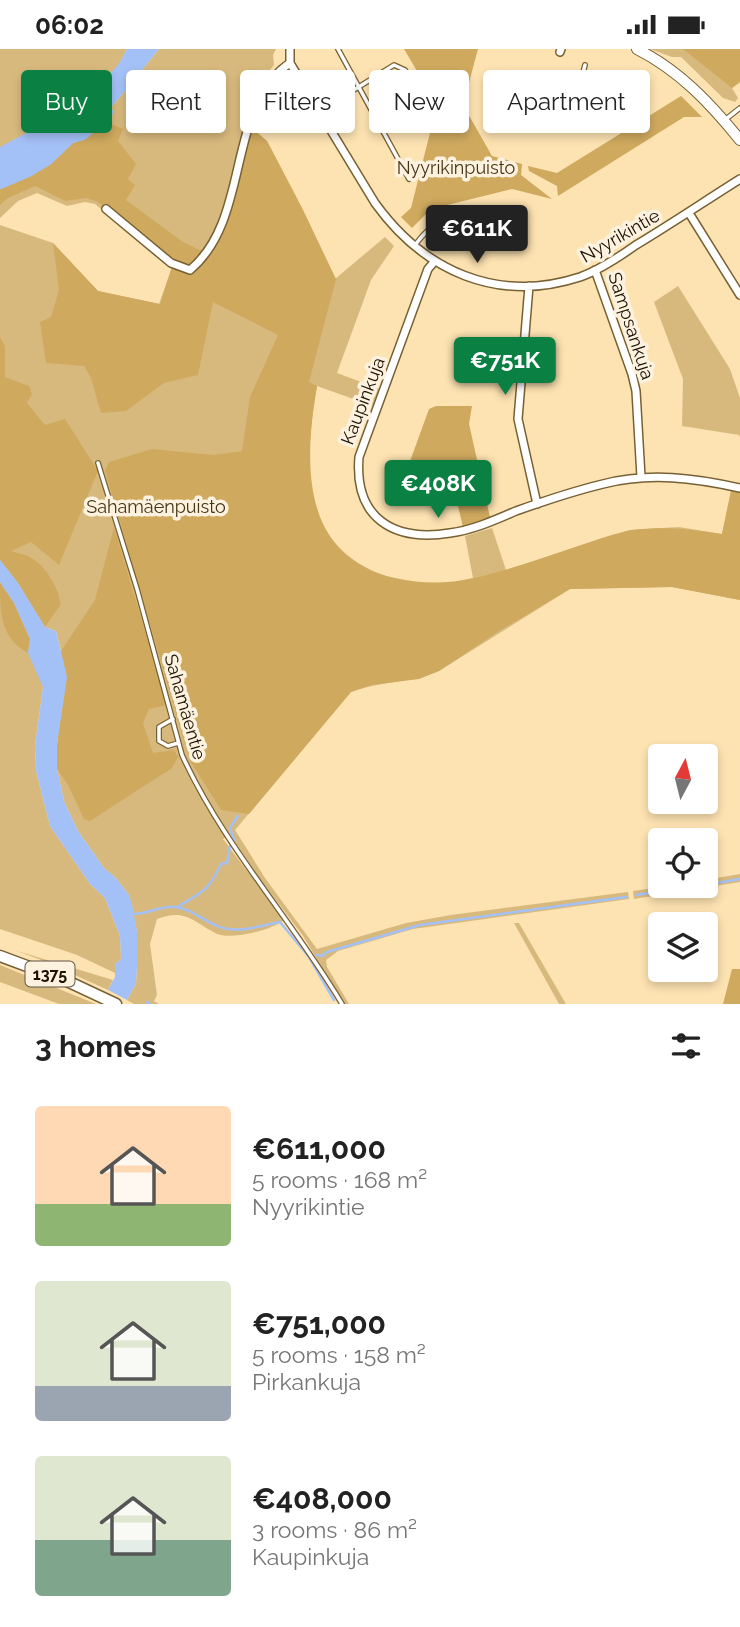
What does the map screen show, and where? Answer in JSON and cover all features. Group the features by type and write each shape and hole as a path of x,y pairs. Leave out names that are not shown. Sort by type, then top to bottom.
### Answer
{"main road":[{"name":"1375","path":"0,956 30,966 116,1004"}],"street":[{"path":"106,209 171,263 190,269 206,253 222,226 253,117 269,81 290,63 290,49"},
{"path":"636,49 678,74 706,99 740,140"},
{"name":"Nyyrikintie","path":"290,63 294,70"},
{"name":"Nyyrikintie","path":"333,133 375,203 394,228 434,262 488,283 529,286 581,276 689,213 740,179"},
{"path":"689,213 740,295"},
{"name":"Kaupinkuja","path":"434,262 428,269 359,457 357,478 361,494 377,519 407,532 429,535 473,528 537,503 603,484 641,477 676,477 737,487"},
{"name":"Sampsankuja","path":"595,270 636,391 641,477"},
{"path":"529,286 518,419 537,503"}],"lane":[{"path":"338,49 409,179"},
{"path":"384,70 400,65 405,70"},
{"path":"584,70 585,65"},
{"path":"355,89 369,80"},
{"path":"724,120 740,108"},
{"path":"414,247 439,220 476,210"},
{"name":"Sahamäentie","path":"98,463 189,771 227,835 316,959 342,1004"},
{"path":"173,719 159,727 159,741 168,745 179,743"}],"green space":[{"path":"0,49 127,49 112,72 112,70 21,70 21,133 43,133 0,156"},
{"name":"Sahamäenpuisto","path":"159,49 276,49 273,55 274,65 270,70 240,70 240,133 256,133 267,141 335,279 385,237 394,246 371,280 337,373 380,389 373,406 317,386 312,418 310,470 315,503 329,535 340,549 354,560 387,577 423,584 449,583 473,578 465,536 492,528 506,570 630,530 679,527 722,534 731,491 740,493 740,600 672,587 570,589 439,671 351,692 235,830 265,878 317,949 406,923 451,915 628,892 629,899 413,929 338,951 326,960 327,967 349,1004 344,1004 303,936 229,834 223,839 284,920 262,930 223,936 182,916 157,919 150,944 157,995 154,1001 159,1004 134,1004 127,1000 136,984 137,967 137,931 129,895 104,868 78,831 64,801 57,769 61,651 56,631 45,627 18,583 0,560 0,225 53,243 98,291 159,304 172,267 95,204 85,202 67,206 37,193 18,201 0,218 0,181 46,158 69,136 79,133 112,133 112,106 126,90 126,133 226,133 226,70 142,70"},
{"path":"404,49 478,49 469,83 469,70 416,70"},
{"path":"650,49 740,49 740,82 732,88 738,98 735,102 723,98 681,57 672,57"},
{"path":"683,49 740,49 740,82 732,88"},
{"path":"681,96 702,117 684,117 558,196 557,186 529,171 528,166 557,173 621,133 650,133 650,115"},
{"name":"Nyyrikinpuisto","path":"469,116 492,156 522,164 521,175 552,199 512,189 431,209 412,228 401,217 411,208 430,133 469,133"},
{"path":"112,124 123,129 118,141 136,164 128,179 135,185 126,200 183,242 206,253 190,266 174,262 98,202 87,198 65,201 35,186 8,198 0,205 0,181 46,158 69,136 79,133 112,133"},
{"path":"252,133 258,133 267,141 336,279 309,382 317,386 310,445 311,475 316,503 325,528 341,550 364,567 395,578 435,583 487,575 632,530 655,528 722,534 731,491 740,493 740,600 672,587 570,589 439,671 419,679 371,685 351,692 249,814 221,810 190,761 105,471 109,462 152,449 214,455 242,451 250,397 278,335 213,302 198,375 164,383 126,411 101,413 91,378 84,366 46,363 40,322 51,317 59,290 53,243 98,291 160,304 172,267 192,272 210,255 226,226"},
{"path":"678,286 730,369 740,398 740,437 682,426 683,379 654,302"},
{"path":"0,337 5,346 5,377 29,386 32,394 27,403 45,425 65,419 98,471 59,565 31,542 11,551 28,556 40,564 57,590 61,604 45,627 18,583 0,560"},
{"path":"436,406 472,406 469,424 490,517 463,527 454,489 424,487 413,479 410,473 409,464 429,409"},
{"path":"114,527 167,705 149,709 143,723 153,753 174,750 178,757 172,768 90,821 84,819 57,769 57,744 67,677 61,651 95,600"},
{"path":"0,582 14,603 30,639 43,687 35,746 36,771 50,826 90,884 105,898 120,936 121,959 115,964 115,973 77,955 0,929"},
{"path":"0,582 14,603 30,639 28,653 12,640 7,632 1,614"},
{"path":"740,874 740,882 718,886 718,878"},
{"path":"648,889 648,897 634,899 633,891"},
{"path":"514,923 519,923 566,1004 559,1004"},
{"path":"14,950 113,980 108,990"},
{"path":"0,965 96,1004 59,1004 0,982"},
{"path":"732,969 740,969 740,1004 723,1004"}],"water":[{"path":"127,49 159,49 142,70 126,70 126,90 112,106 112,72"},
{"path":"0,560 18,583 45,627 56,631 67,677 57,744 57,769 64,801 78,831 104,868 129,895 132,904 137,931 137,967 136,984 127,1000 108,990 115,977 115,964 121,959 120,936 105,898 90,884 50,826 36,771 35,746 43,687 28,653 30,639 14,603 0,582"}],"waterway":[{"path":"0,156 49,130 60,108 86,87 105,112 82,132 69,136 46,158 0,181"},
{"path":"0,168 10,165 56,133"},
{"path":"234,840 230,828 238,816"},
{"path":"177,907 208,886 221,864 227,863 230,846"},
{"path":"718,883 740,879"},
{"path":"636,895 648,893"},
{"path":"317,955 322,956 327,952 420,925 626,897"},
{"path":"132,914 175,907 215,925 231,929 247,929 280,922 311,957"},
{"path":"309,957 334,1000"}]}
